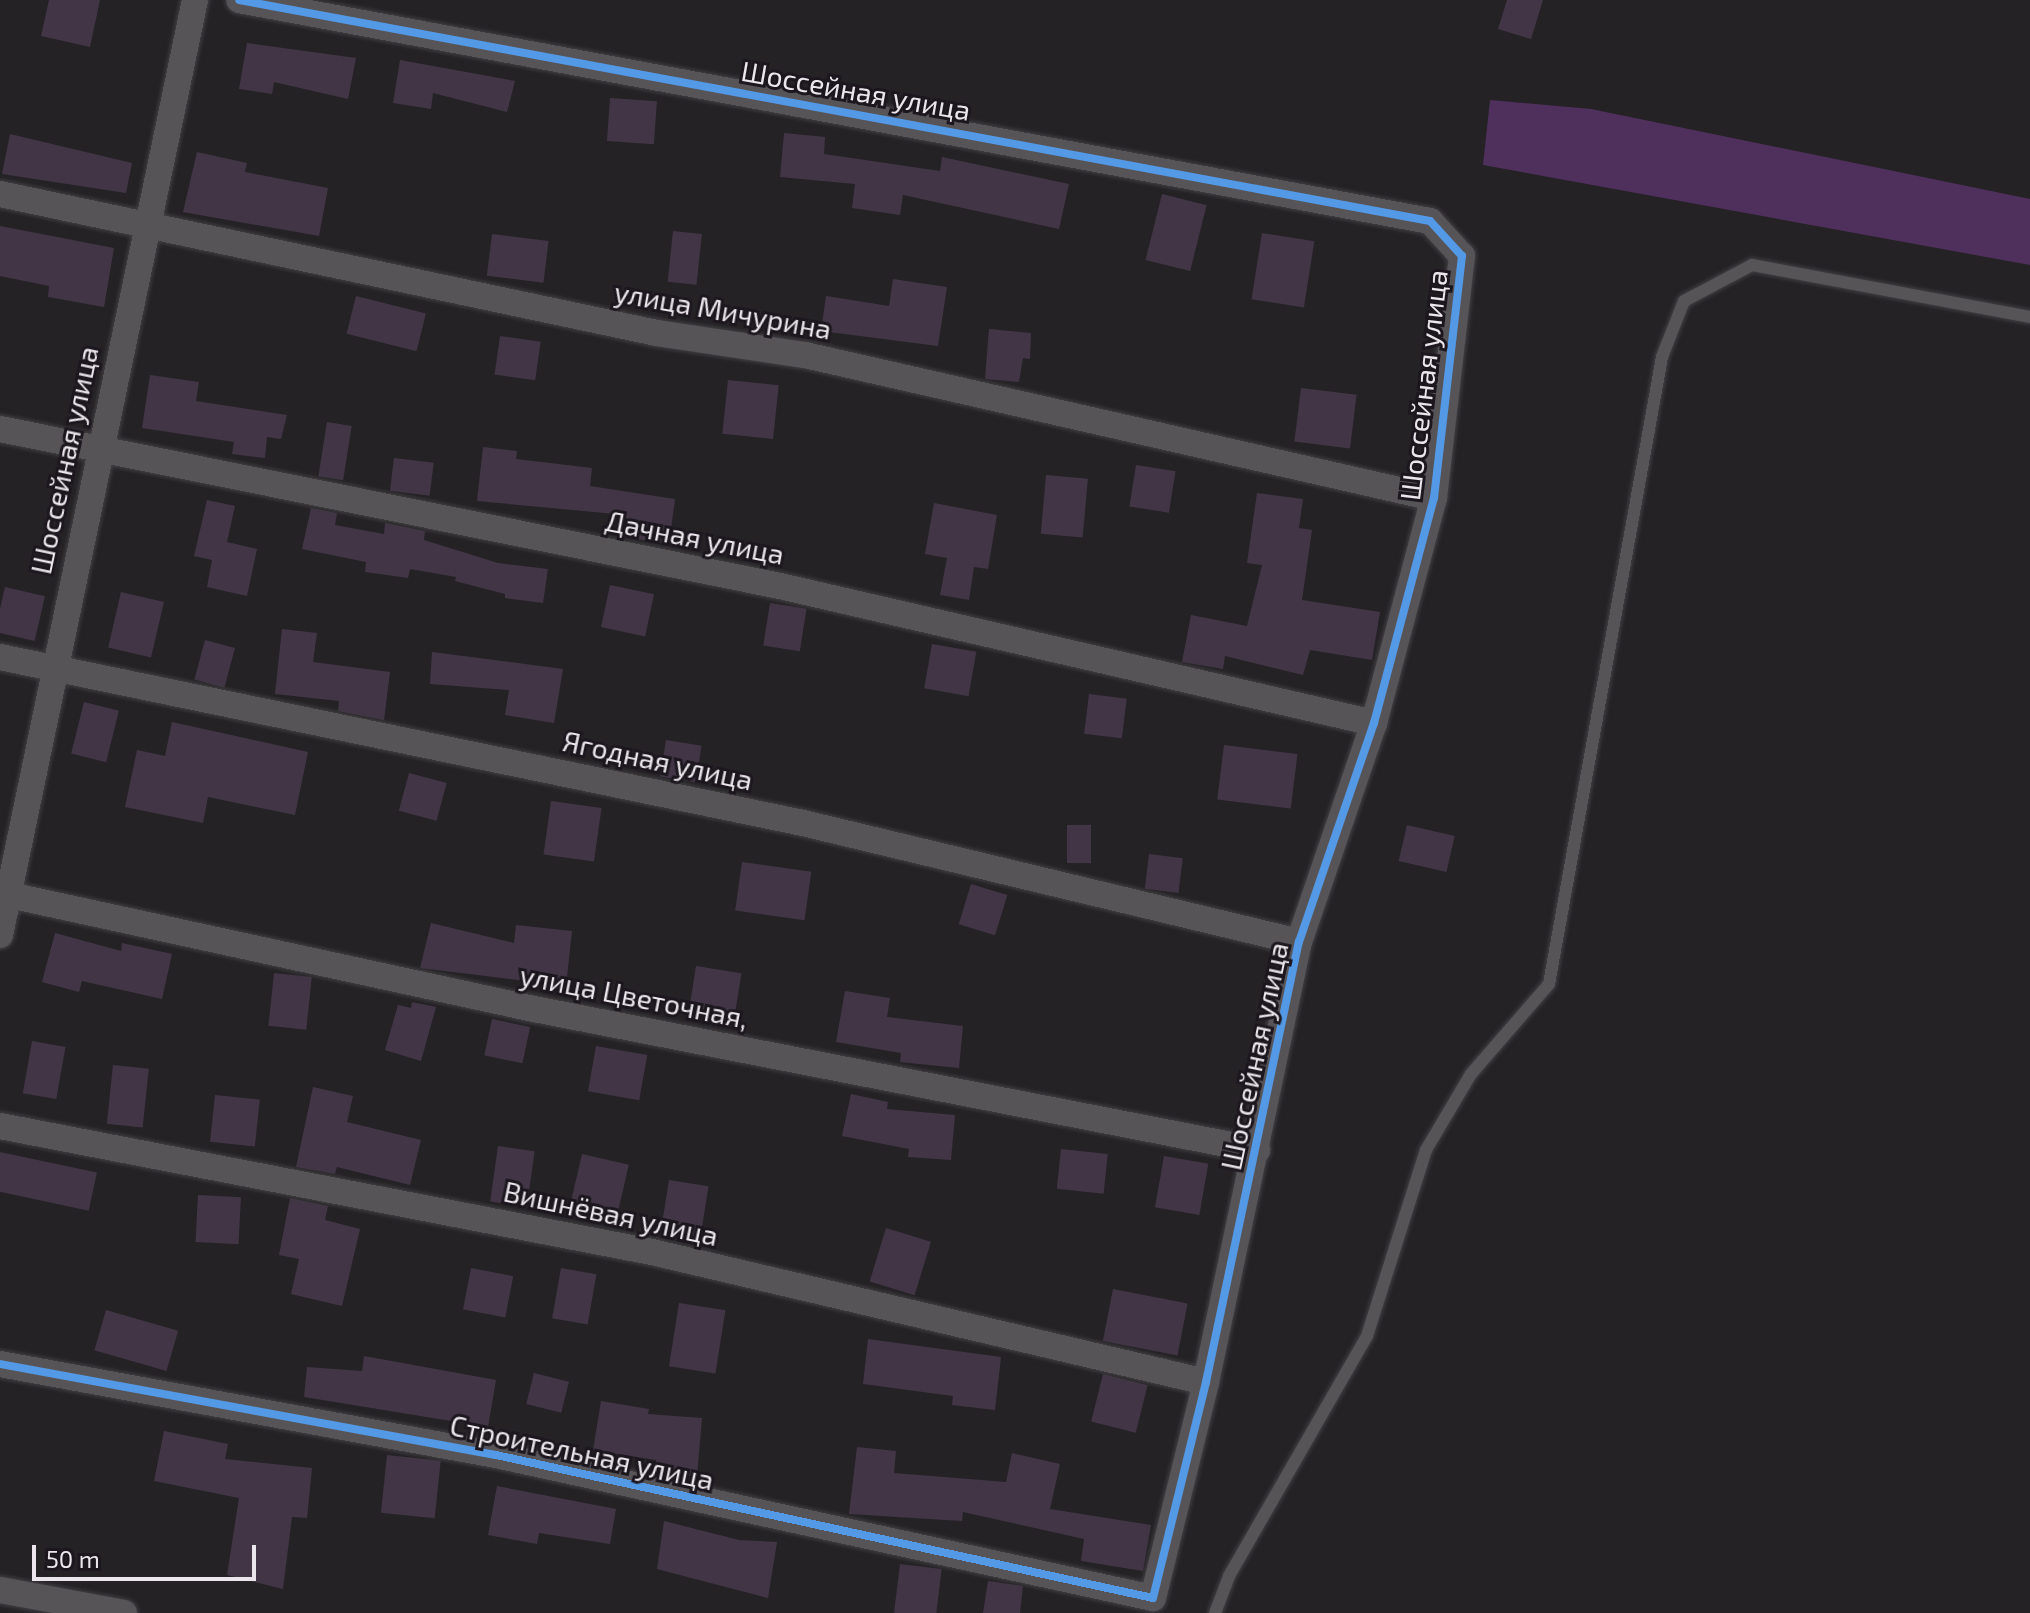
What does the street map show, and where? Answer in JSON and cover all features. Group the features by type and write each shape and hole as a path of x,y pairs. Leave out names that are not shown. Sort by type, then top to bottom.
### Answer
{"street":[{"name":"Шоссейная улица","path":"0,935 5,894 195,0"},
{"name":"Шоссейная улица","path":"239,0 1430,221 1462,256 1434,498 1374,723 1299,942 1206,1382 1153,1598"},
{"name":"улица Мичурина","path":"0,194 657,333 805,355 1434,498"},
{"name":"Дачная улица","path":"0,429 780,586 1374,723"},
{"name":"Ягодная улица","path":"0,657 803,823 1299,942"},
{"name":"улица Цветочная,","path":"5,894 529,1008 1257,1150"},
{"name":"Вишнёвая улица","path":"0,1126 652,1252 1206,1382"},
{"name":"Строительная улица","path":"0,1364 496,1455 1153,1598"},
{"path":"0,1590 124,1613"}],"lane":[{"path":"1215,1613 1229,1576 1367,1336 1426,1150 1471,1074 1549,984 1662,357 1684,301 1752,265 2030,317"}],"shaded area":[{"path":"1490,100 1591,109 2030,199 2030,265 1483,165"}],"building":[{"path":"49,0 100,0 90,47 41,36"},
{"path":"1507,0 1543,0 1531,39 1498,29"},
{"path":"247,43 356,58 348,99 274,82 272,94 239,89"},
{"path":"400,60 515,81 507,112 433,93 431,109 393,103"},
{"path":"610,98 657,101 654,144 607,141"},
{"path":"784,133 825,137 824,154 940,171 942,157 1069,184 1059,229 903,195 900,215 852,208 855,184 780,177"},
{"path":"10,134 132,163 126,193 2,174"},
{"path":"197,152 247,163 245,172 328,188 319,236 183,212"},
{"path":"1162,194 1207,205 1190,271 1146,260"},
{"path":"0,226 114,248 104,307 48,297 49,286 0,276"},
{"path":"673,231 702,234 697,285 668,282"},
{"path":"1262,233 1314,241 1304,307 1252,299"},
{"path":"492,234 549,241 543,283 487,276"},
{"path":"893,279 947,287 938,346 821,331 826,296 889,306"},
{"path":"356,296 426,313 416,351 347,334"},
{"path":"989,329 1031,333 1030,359 1023,358 1019,382 985,379"},
{"path":"500,336 541,342 535,380 495,375"},
{"path":"150,375 199,382 196,401 287,415 281,439 267,437 265,458 232,454 234,442 142,428"},
{"path":"728,380 779,385 773,439 722,434"},
{"path":"1301,388 1357,395 1350,448 1294,442"},
{"path":"327,422 352,426 343,480 318,476"},
{"path":"483,447 517,451 516,459 592,468 590,486 675,499 669,544 623,537 626,515 477,501"},
{"path":"394,458 434,463 430,496 390,491"},
{"path":"1136,465 1176,471 1169,513 1129,506"},
{"path":"1046,475 1088,479 1083,537 1041,534"},
{"path":"1257,493 1303,499 1299,528 1312,530 1302,600 1380,612 1372,660 1310,650 1303,675 1225,656 1223,669 1182,662 1191,615 1247,626 1262,565 1247,563"},
{"path":"207,500 235,506 227,542 257,549 247,596 207,587 212,560 194,556"},
{"path":"934,503 997,515 988,569 974,567 969,600 940,595 947,558 925,554"},
{"path":"311,508 337,513 335,525 384,534 385,523 425,531 424,540 498,563 548,569 543,603 505,598 505,594 455,581 456,577 410,569 408,578 365,572 366,562 302,549"},
{"path":"610,585 654,594 645,636 601,627"},
{"path":"5,587 45,596 35,641 0,633 0,609"},
{"path":"121,592 164,602 151,657 108,648"},
{"path":"770,603 807,609 800,651 763,645"},
{"path":"282,629 317,633 313,662 390,672 384,720 338,711 339,701 275,694"},
{"path":"205,640 235,648 224,688 194,680"},
{"path":"932,644 976,652 969,696 924,688"},
{"path":"432,652 563,669 554,723 505,715 509,690 430,684"},
{"path":"1089,694 1127,699 1122,738 1084,734"},
{"path":"84,702 119,711 106,762 71,753"},
{"path":"172,722 308,752 295,815 208,797 203,823 125,807 137,750 165,756"},
{"path":"666,740 702,746 696,782 660,777"},
{"path":"1224,745 1297,754 1291,809 1217,800"},
{"path":"409,773 447,783 437,821 399,811"},
{"path":"551,801 602,808 594,862 543,854"},
{"path":"1067,825 1091,825 1091,863 1067,863"},
{"path":"1407,825 1455,836 1446,872 1399,861"},
{"path":"1149,854 1183,858 1178,893 1145,889"},
{"path":"742,862 811,872 804,920 735,911"},
{"path":"971,884 1007,895 995,935 959,924"},
{"path":"431,923 514,943 516,925 572,931 566,986 420,968"},
{"path":"55,933 121,951 122,943 172,954 162,999 82,981 79,992 42,982"},
{"path":"696,966 741,973 734,1020 689,1012"},
{"path":"274,973 312,977 306,1030 268,1026"},
{"path":"845,991 890,998 887,1017 963,1026 959,1068 900,1062 901,1053 836,1042"},
{"path":"412,1002 436,1007 421,1061 385,1050 398,1005 411,1008"},
{"path":"492,1019 530,1027 522,1063 484,1055"},
{"path":"32,1041 65,1047 56,1099 23,1093"},
{"path":"596,1046 647,1055 639,1100 588,1091"},
{"path":"113,1065 149,1069 143,1127 107,1124"},
{"path":"313,1087 353,1096 347,1122 421,1140 410,1185 337,1167 335,1174 296,1167"},
{"path":"851,1094 888,1102 887,1109 955,1115 951,1160 908,1157 909,1149 842,1136"},
{"path":"215,1095 260,1100 255,1146 210,1142"},
{"path":"498,1146 535,1151 527,1207 490,1201"},
{"path":"1061,1149 1108,1154 1104,1194 1057,1189"},
{"path":"0,1152 97,1173 89,1211 0,1192"},
{"path":"582,1154 629,1165 616,1221 569,1211"},
{"path":"1164,1156 1208,1164 1199,1215 1155,1207"},
{"path":"669,1180 709,1186 700,1239 661,1232"},
{"path":"198,1195 241,1197 238,1244 196,1242"},
{"path":"290,1198 328,1206 325,1220 360,1229 342,1306 291,1294 299,1259 279,1255"},
{"path":"886,1228 931,1242 915,1295 870,1282"},
{"path":"471,1268 513,1276 505,1317 463,1309"},
{"path":"561,1268 596,1274 588,1324 552,1318"},
{"path":"1113,1289 1188,1304 1177,1356 1103,1341"},
{"path":"679,1303 725,1310 715,1374 669,1366"},
{"path":"106,1310 178,1331 167,1371 94,1350"},
{"path":"868,1339 1001,1357 995,1410 952,1405 953,1396 863,1384"},
{"path":"364,1356 496,1380 488,1427 304,1397 307,1367 362,1371"},
{"path":"534,1373 569,1382 561,1413 526,1404"},
{"path":"1103,1374 1148,1385 1136,1433 1091,1422"},
{"path":"601,1401 649,1409 648,1414 702,1418 697,1477 656,1473 656,1460 593,1450"},
{"path":"164,1431 228,1444 225,1459 312,1468 307,1518 292,1517 283,1589 227,1575 239,1498 154,1481"},
{"path":"857,1447 896,1451 894,1473 1006,1482 1012,1453 1060,1464 1050,1509 1151,1525 1143,1571 1081,1561 1084,1539 963,1512 962,1521 849,1514"},
{"path":"387,1455 441,1461 435,1518 381,1513"},
{"path":"497,1486 616,1509 610,1544 539,1533 537,1544 488,1535"},
{"path":"664,1521 739,1540 777,1542 768,1598 657,1569"},
{"path":"900,1564 942,1569 936,1613 894,1613"},
{"path":"988,1581 1023,1586 1020,1613 983,1613"}],"cycle path":[{"path":"0,1364 496,1455 1153,1598 1206,1382 1299,942 1374,723 1434,498 1462,256 1430,221 239,0"}]}
